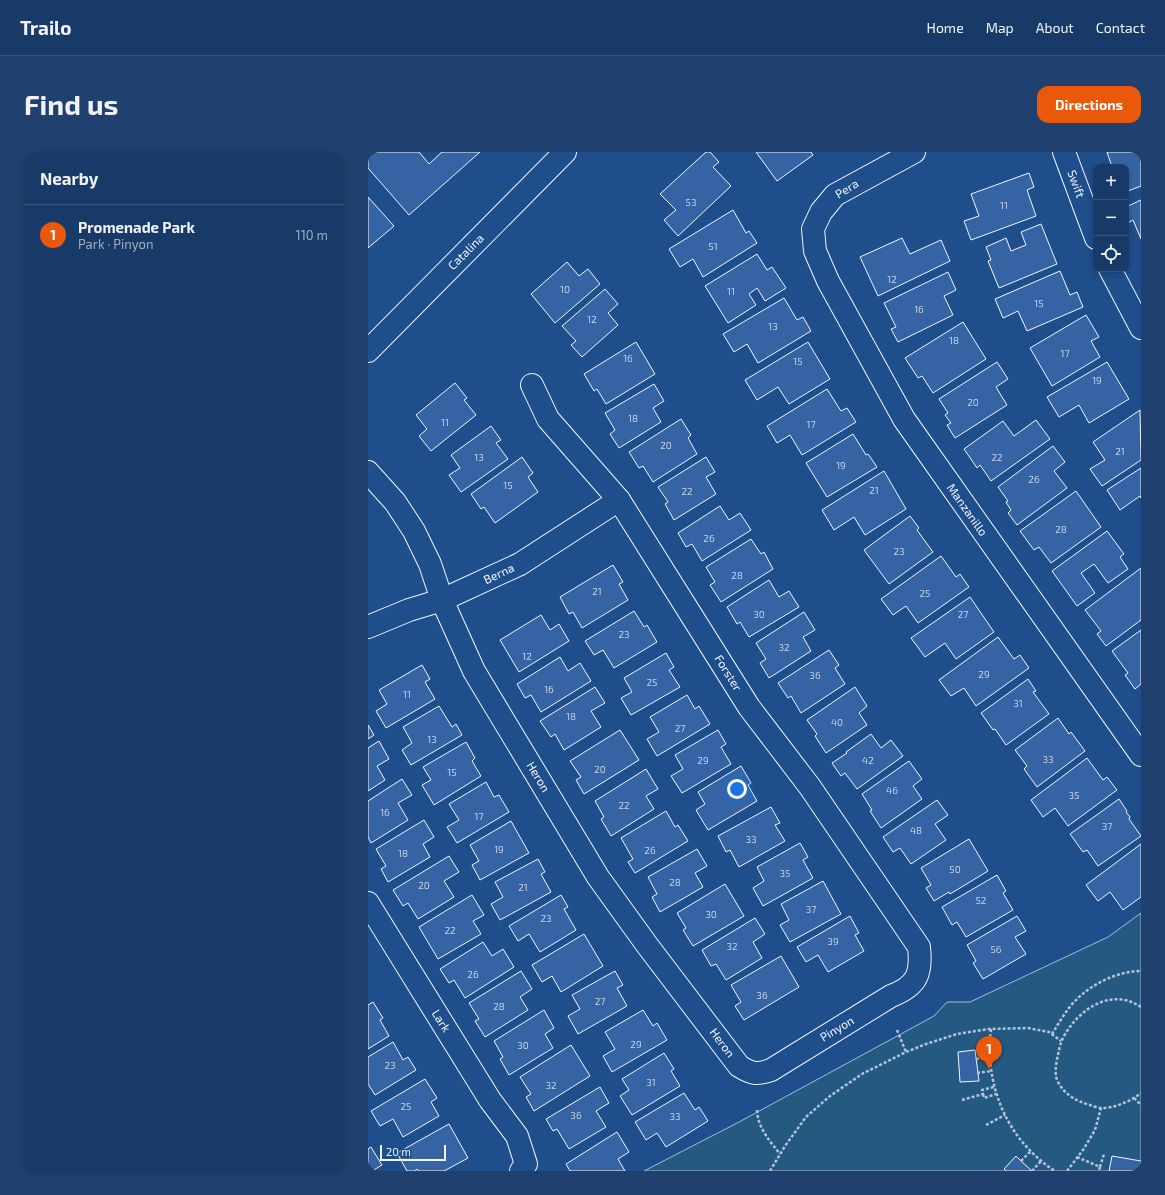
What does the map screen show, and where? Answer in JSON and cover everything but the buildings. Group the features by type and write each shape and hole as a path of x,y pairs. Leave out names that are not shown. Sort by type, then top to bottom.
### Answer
{"street":[{"name":"Catalina","path":"368,351 565,152"},
{"name":"Pera","path":"815,251 813,229 821,212 835,195 914,152"},
{"name":"Swift","path":"1064,152 1095,236"},
{"name":"Manzanillo","path":"815,251 828,281 904,419 1141,755"},
{"path":"1112,272 1141,328"},
{"name":"Forster","path":"532,385 548,419 618,500 750,707 810,787 910,931 919,946 921,963"},
{"name":"Heron","path":"368,472 395,502 414,531 430,564 442,600 474,671 598,877 647,945 739,1066"},
{"name":"Berna","path":"368,627 409,610 442,600 520,564 618,500"},
{"name":"Lark","path":"368,903 490,1100 517,1136 526,1164 521,1171"},
{"name":"Pinyon","path":"739,1066 750,1073 760,1074 771,1070 891,996 904,991 914,982 921,963"}],"path":[{"path":"1052,1034 1070,1006 1088,990 1104,981 1122,974 1132,971 1141,971"},
{"path":"1141,1007 1134,1002 1119,998 1103,1002 1085,1010 1074,1022 1061,1041 1056,1064 1058,1081 1069,1096 1085,1104 1101,1108 1118,1105 1134,1098 1141,1092"},
{"path":"770,1171 806,1117 830,1096 862,1074 906,1052 957,1034 991,1029 1028,1028 1052,1034 1061,1041"},
{"path":"991,1029 991,1071 996,1094 1005,1115 1015,1132 1031,1151 1041,1161 1055,1171"},
{"path":"897,1030 906,1052"},
{"path":"976,1059 990,1057"},
{"path":"977,1072 991,1071"},
{"path":"994,1087 982,1090 984,1098 996,1094"},
{"path":"962,1100 983,1094"},
{"path":"1134,1098 1141,1105"},
{"path":"1067,1171 1095,1130 1101,1108"},
{"path":"757,1110 758,1121 766,1137 780,1154"},
{"path":"986,1125 1005,1115"},
{"path":"1021,1161 1031,1151"},
{"path":"1099,1171 1104,1154"},
{"path":"1077,1158 1100,1167"},
{"path":"1032,1170 1041,1161"}],"shaded area":[{"path":"1141,913 1141,1171 644,1171 739,1122 934,1016 947,1002 970,1002 1108,937"}],"place":[{"name":"Promenade Park","path":"989,1069"}]}
